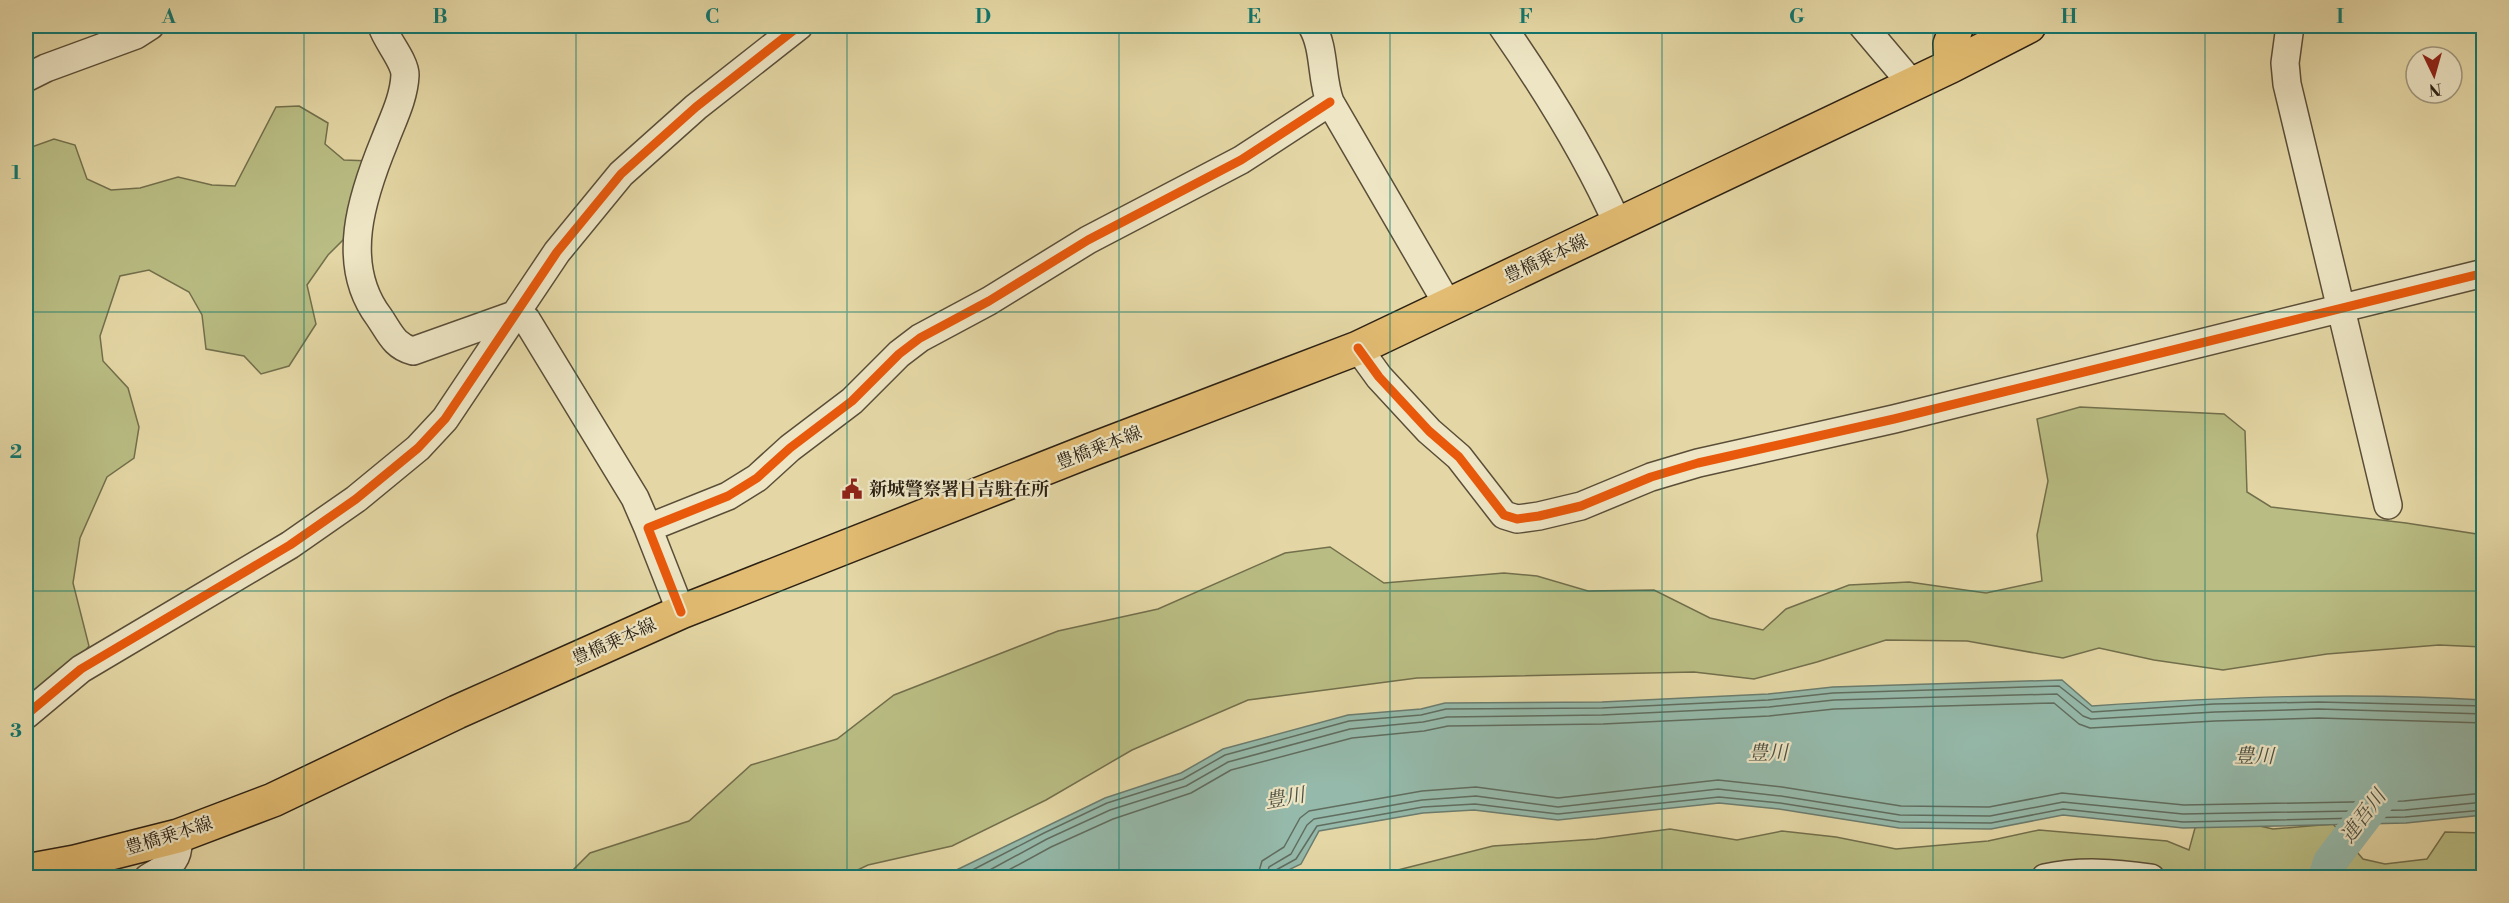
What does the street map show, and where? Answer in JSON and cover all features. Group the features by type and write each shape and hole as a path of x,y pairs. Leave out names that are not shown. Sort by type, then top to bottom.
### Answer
{"main road":[{"path":"1951,66 1950,44 1957,26"},
{"name":"豊橋乗本線","path":"26,871 75,862 178,836 273,800 457,712 681,612 1091,450 1358,348 1951,66 2029,26"}],"street":[{"path":"26,78 46,68 136,35 150,26"},
{"path":"382,26 405,72 402,96 375,164 356,239 358,275 371,307 400,347 413,351 514,315 526,319 635,498 681,612"},
{"path":"26,715 81,669 290,544 356,499 418,448 445,419 557,252 621,174 696,107 799,26"},
{"path":"1314,26 1320,48 1324,86 1330,102 1448,305"},
{"path":"1502,26 1524,57 1578,148 1618,225"},
{"path":"1863,26 1912,84"},
{"path":"2290,26 2285,63 2287,84 2388,505"},
{"path":"648,528 728,496 758,478 790,448 852,401 899,354 920,338 989,301 1088,240 1241,160 1330,102"},
{"path":"1358,348 1379,377 1407,408 1459,457 1504,515 1517,519 1581,506 1651,477 1698,463 1894,419 2484,273"},
{"path":"148,878 174,861 179,851 178,836"},
{"path":"2045,878 2069,872 2101,872 2151,878"}],"green space":[{"path":"299,106 328,123 325,144 344,160 371,161 374,178 343,240 328,255 307,285 316,324 289,366 261,374 244,356 206,349 202,315 189,292 149,270 120,276 100,336 103,361 128,388 139,427 134,458 107,477 80,538 73,583 89,646 72,668 26,707 26,149 54,139 75,145 87,179 111,190 140,188 178,177 212,185 235,186 276,107"},
{"path":"2080,407 2224,414 2245,431 2247,492 2271,507 2406,523 2483,535 2483,647 2439,645 2327,654 2223,670 2154,660 2099,648 2063,658 1967,641 1886,640 1754,679 1694,672 1417,678 1248,700 1132,750 1046,800 952,846 868,865 843,877 566,877 590,853 689,821 751,765 837,739 894,695 1058,631 1158,609 1285,553 1330,547 1384,583 1504,573 1537,576 1588,591 1654,590 1710,618 1763,630 1786,609 1849,585 1909,582 1986,593 2042,581 2037,535 2048,481 2037,419"},
{"path":"2219,817 2273,829 2333,824 2363,859 2385,864 2427,859 2445,832 2484,833 2483,878 1366,878 1493,846 1596,839 1670,829 1737,840 1782,831 1836,837 1896,849 1988,841 2039,830 2167,841 2189,850 2195,828"},
{"path":"282,872 297,877 212,877"}],"water":[{"name":"豊川","path":"2062,680 2092,706 2190,700 2336,696 2483,700 2483,815 2406,823 2183,828 2063,815 1991,829 1899,828 1779,809 1719,803 1558,820 1474,810 1423,813 1319,831 1301,864 1274,877 942,877 1105,798 1181,773 1223,749 1348,715 1421,709 1445,703 1602,702 1768,694 1833,687"}],"waterway":[{"name":"連吾川","path":"2325,878 2330,862 2388,786"}],"cycle path":[{"path":"26,715 81,669 290,545 356,499 418,448 445,419 557,252 621,174 696,107 799,26"},
{"path":"681,612 648,528 728,496 757,478 790,448 852,401 899,354 920,338 989,301 1088,240 1241,160 1330,102"},
{"path":"1358,348 1379,377 1429,431 1459,457 1504,515 1517,519 1581,506 1651,477 1698,463 1894,419 2484,273"}],"place":[{"name":"新城警察署日吉駐在所","path":"852,489"}]}
